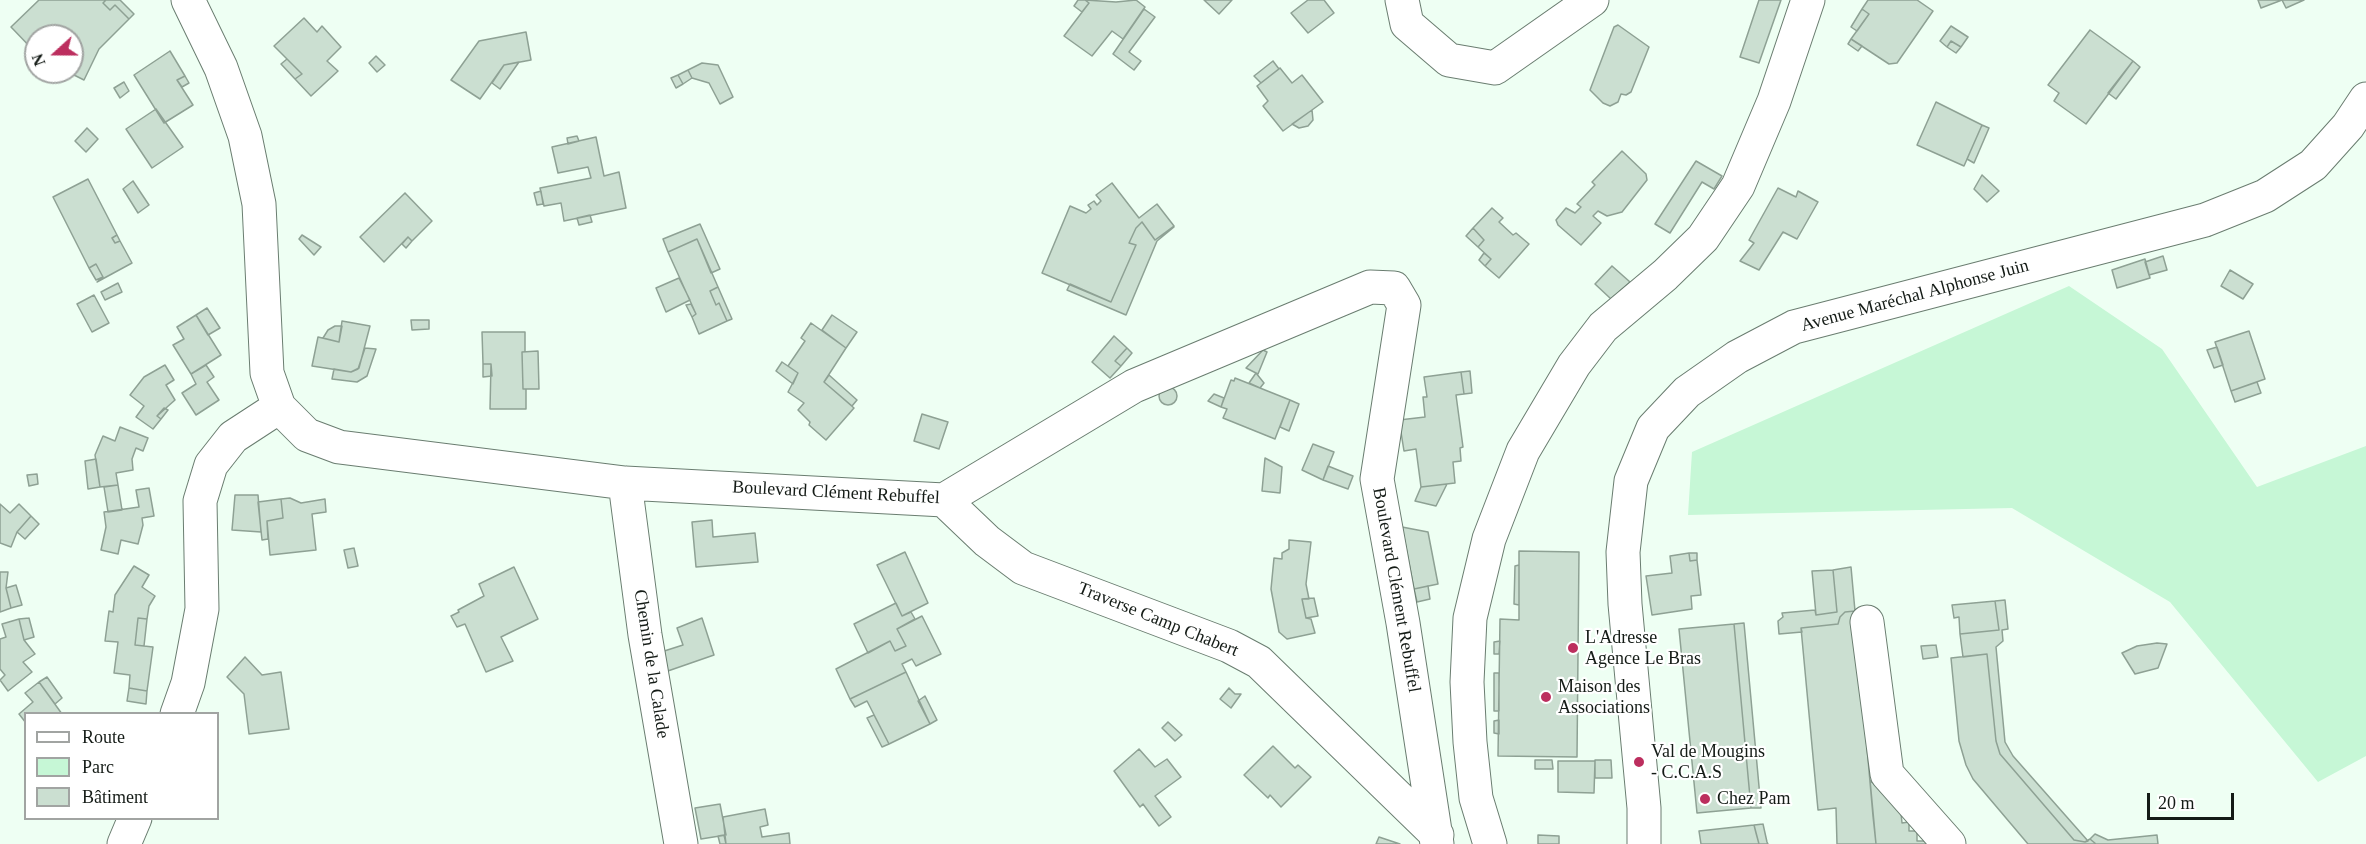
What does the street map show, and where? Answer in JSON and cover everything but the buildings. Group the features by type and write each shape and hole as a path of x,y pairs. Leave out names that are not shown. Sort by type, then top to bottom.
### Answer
{"street":[{"name":"Boulevard Clément Rebuffel","path":"188,0 221,68 246,136 259,204 267,374 279,406 307,435 339,447 625,483 944,500 1134,386 1371,288 1394,288 1404,305 1377,479 1403,623 1437,839"},
{"path":"1402,0 1407,24 1449,60 1495,68 1592,0"},
{"path":"1490,844 1476,798 1467,682 1470,618 1489,538 1523,451 1574,364 1603,327 1665,275 1703,238 1738,186 1774,101 1808,0"},
{"name":"Avenue Maréchal Alphonse Juin","path":"1644,844 1644,808 1625,604 1623,552 1632,482 1653,428 1687,392 1737,357 1794,327 2205,220 2265,195 2313,165 2348,126 2366,99"},
{"path":"178,712 188,683 202,609 200,501 211,465 233,437 279,406"},
{"name":"Chemin de la Calade","path":"625,483 645,634 681,844"},
{"name":"Traverse Camp Chabert","path":"944,500 987,541 1023,568 1229,646 1259,662 1437,839"},
{"path":"1867,622 1887,774 1949,844"},
{"path":"124,844 135,820"}],"green space":[{"path":"2069,286 2162,349 2257,487 2366,446 2366,756 2318,782 2170,602 2012,508 1688,515 1692,452"}],"place":[{"name":"L'Adresse Agence Le Bras","path":"1573,648"},
{"name":"Maison des Associations","path":"1546,697"},
{"name":"Val de Mougins - C.C.A.S","path":"1639,762"},
{"name":"Chez Pam","path":"1705,799"}]}
